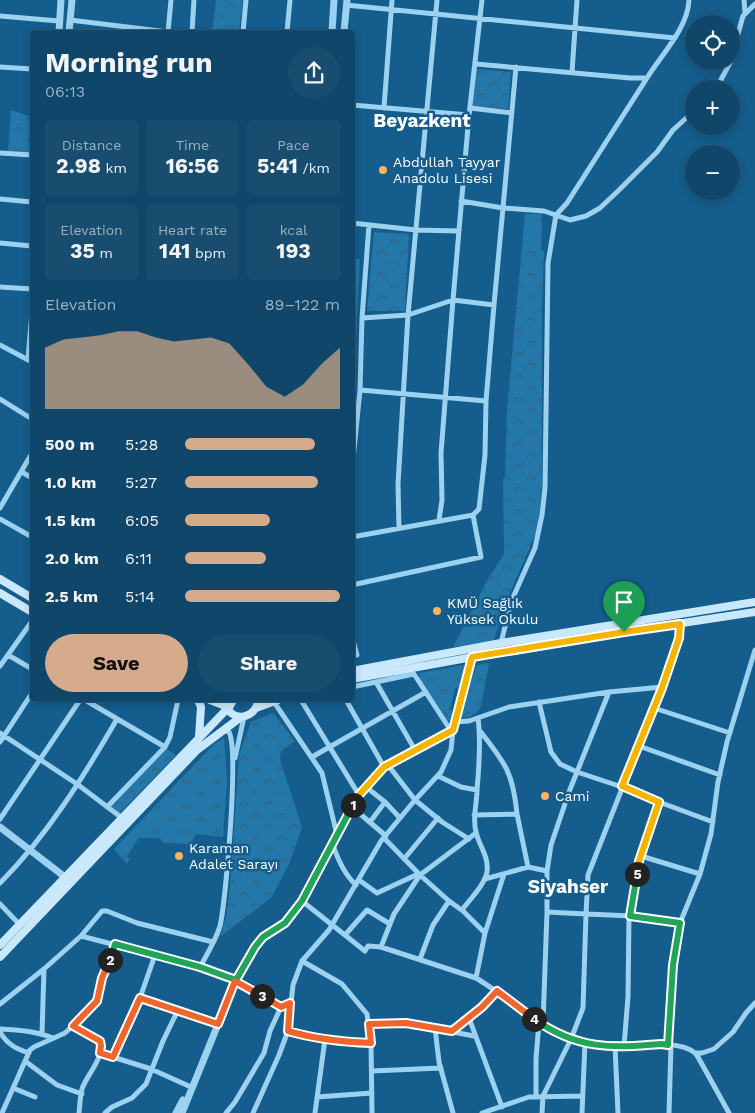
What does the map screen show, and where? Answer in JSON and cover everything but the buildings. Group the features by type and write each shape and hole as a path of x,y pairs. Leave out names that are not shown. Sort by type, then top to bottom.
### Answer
{"main road":[{"path":"0,579 30,597"},
{"path":"0,593 30,611"},
{"path":"355,670 502,643 755,602"},
{"path":"355,678 539,645 755,612"},
{"path":"199,702 201,707 199,737"},
{"path":"0,957 197,750 243,717 257,704 270,702"},
{"path":"0,945 230,705"},
{"path":"230,705 232,715 243,717"}],"street":[{"path":"59,30 61,0"},
{"path":"69,30 72,0"},
{"path":"168,30 171,0"},
{"path":"192,30 194,0"},
{"path":"243,30 246,0"},
{"path":"287,30 290,0"},
{"path":"332,30 334,0"},
{"path":"384,108 392,0"},
{"path":"399,528 398,484 408,315 436,0"},
{"path":"439,520 442,500 441,453 458,231 482,0"},
{"path":"572,72 577,0"},
{"path":"502,643 511,602 535,548 544,497 547,460 548,263 556,215 572,196 646,78 676,38 689,0"},
{"path":"744,0 745,13"},
{"path":"344,30 346,3 481,20 676,38"},
{"path":"740,27 743,16 755,4"},
{"path":"0,16 60,21"},
{"path":"70,20 152,30"},
{"path":"476,64 646,78"},
{"path":"0,67 30,69"},
{"path":"355,536 473,514 479,509 485,455 486,401 494,305 516,67"},
{"path":"355,105 469,115"},
{"path":"470,108 512,113"},
{"path":"461,201 503,208 544,211 570,220 577,219 600,208 657,152 673,130 685,119"},
{"path":"0,153 30,155"},
{"path":"0,199 30,202"},
{"path":"355,223 416,230 458,231"},
{"path":"355,440 360,390 362,318 369,225"},
{"path":"0,243 30,246"},
{"path":"0,286 30,289"},
{"path":"362,318 408,315 453,300 494,305"},
{"path":"0,345 30,360"},
{"path":"360,390 486,401"},
{"path":"0,400 30,418"},
{"path":"0,508 30,457"},
{"path":"22,472 30,477"},
{"path":"355,583 481,557 473,514"},
{"path":"0,519 30,536"},
{"path":"0,666 30,624"},
{"path":"542,1113 543,1096 572,1039 583,1008 588,875 662,688 679,638 680,624"},
{"path":"355,648 357,655"},
{"path":"669,1113 673,965 680,923 700,874 713,822 720,775 730,733 755,650"},
{"path":"8,655 30,668"},
{"path":"254,1113 288,1031 293,985 302,961 332,924 385,837 441,772 451,750 452,730 472,657"},
{"path":"355,686 414,674 452,730"},
{"path":"376,682 415,750"},
{"path":"455,722 469,721 509,707 539,702 609,692 662,688"},
{"path":"312,757 426,692"},
{"path":"536,1096 536,1059 541,1023 547,912 547,871 553,837 609,692"},
{"path":"0,742 2,735 30,696"},
{"path":"0,819 79,702"},
{"path":"88,702 165,747"},
{"path":"107,807 165,747 170,737 178,702"},
{"path":"277,702 322,773 337,836"},
{"path":"302,702 359,795"},
{"path":"347,702 386,766 415,800 469,839"},
{"path":"539,702 554,758 564,767 622,786 713,822"},
{"path":"654,708 730,733"},
{"path":"200,967 220,925 226,877 234,761 243,717"},
{"path":"462,910 485,879 487,861 476,833 474,815 480,730 478,718"},
{"path":"0,883 30,851 98,753 117,719"},
{"path":"223,730 229,732 232,740 234,761"},
{"path":"182,1113 235,981 263,937 285,923 302,901 359,795 386,766 452,730"},
{"path":"480,730 506,766 515,794 517,814 528,867"},
{"path":"2,735 77,784 122,818"},
{"path":"639,746 720,775"},
{"path":"438,776 461,788 477,790"},
{"path":"366,787 385,802 400,818"},
{"path":"370,822 385,802"},
{"path":"624,1046 628,997 630,916 641,856 659,802"},
{"path":"352,807 370,822 420,875 462,910 485,933"},
{"path":"474,815 517,814"},
{"path":"404,859 438,818"},
{"path":"0,827 65,877"},
{"path":"381,947 394,914 420,875 476,833"},
{"path":"333,845 349,879 377,893 416,875 420,875"},
{"path":"641,856 700,874"},
{"path":"485,879 528,867 547,871"},
{"path":"476,978 485,933 504,874"},
{"path":"302,901 365,951 368,946 381,947 476,978 541,1023 585,1044 615,1046 662,1044 685,1048 702,1054 714,1049 733,1032 755,1003"},
{"path":"420,959 433,925 449,901"},
{"path":"0,904 20,925"},
{"path":"345,935 367,910 390,924"},
{"path":"0,1004 81,936 102,911 107,911 137,923 213,942"},
{"path":"547,912 630,916 680,923"},
{"path":"81,936 200,967 235,981 281,1007"},
{"path":"5,1112 13,1088 29,1053 34,1047 65,1033 97,1001 102,978 115,944"},
{"path":"113,1057 140,998 155,955"},
{"path":"302,961 342,984 367,1014 371,1043 372,1113"},
{"path":"42,1034 44,969"},
{"path":"452,1031 469,1018 497,991"},
{"path":"140,998 177,1012 218,1024"},
{"path":"226,1113 235,1102 264,1053 270,1031 281,1007 290,1003"},
{"path":"104,1113 112,1107 132,1098 146,1084 177,1012"},
{"path":"469,1018 474,1036 502,1107"},
{"path":"369,1024 406,1023 474,1036"},
{"path":"73,1026 100,1041 101,1046 100,1053 82,1089 79,1113"},
{"path":"435,1028 441,1068 453,1113"},
{"path":"288,1031 309,1037 371,1043"},
{"path":"0,1033 42,1034 53,1038"},
{"path":"0,1033 10,1045 29,1053"},
{"path":"315,1113 325,1039"},
{"path":"582,1113 585,1044"},
{"path":"615,1046 618,1113"},
{"path":"100,1053 152,1069 192,1087"},
{"path":"695,1053 729,1113"},
{"path":"25,1061 57,1085 82,1094"},
{"path":"372,1072 441,1068"},
{"path":"176,1113 192,1087"},
{"path":"13,1088 35,1097"},
{"path":"317,1097 372,1094"},
{"path":"482,1113 529,1097 583,1096"}],"green space":[{"path":"216,0 243,0 239,30 212,30"},
{"path":"476,69 511,72 508,109 473,106"},
{"path":"11,110 30,116 30,153 8,151"},
{"path":"525,214 542,214 541,249 544,252 542,310 542,489 537,531 505,604 493,643 453,647 487,581 504,554 503,480 505,476 507,409"},
{"path":"528,223 542,223 541,249 528,249"},
{"path":"374,232 409,234 405,311 367,311"},
{"path":"355,259 360,259 355,358"},
{"path":"485,663 489,664 481,706 472,716 466,718 459,717 476,666"},
{"path":"464,665 461,685 455,689 450,709 452,711 450,721 446,721 420,680 419,673"},
{"path":"273,713 295,741 281,751 280,759 302,828 288,866 272,897 220,937 226,917 230,887 239,755 251,722"},
{"path":"224,738 227,779 223,837 196,834 191,844 163,843 160,838 139,838 127,856 130,859 127,864 114,849 215,743"},
{"path":"167,749 176,755 120,813 110,806"}],"place":[{"name":"Abdullah Tayyar Anadolu Lisesi","path":"383,170"},
{"name":"KMÜ Sağlık Yüksek Okulu","path":"437,611"},
{"name":"Cami","path":"545,796"},
{"name":"Karaman Adalet Sarayı","path":"179,856"}],"district":[{"name":"Beyazkent","path":"422,120"},
{"name":"Siyahser","path":"568,886"}],"route":[{"path":"680,624 679,638 662,688 622,786 659,802 639,861 630,916 680,923 674,952 668,1045 615,1046 585,1044 536,1020 497,991 482,1007 452,1031 406,1023 387,1023 369,1024 371,1043 344,1042 309,1037 288,1031 290,1003 281,1007 235,981 218,1024 177,1012 140,998 113,1057 100,1053 100,1041 73,1026 97,1001 100,983 115,944 200,967 236,980 263,937 285,923 302,901 359,795 384,767 453,730 472,657 624,632 680,624"}]}
